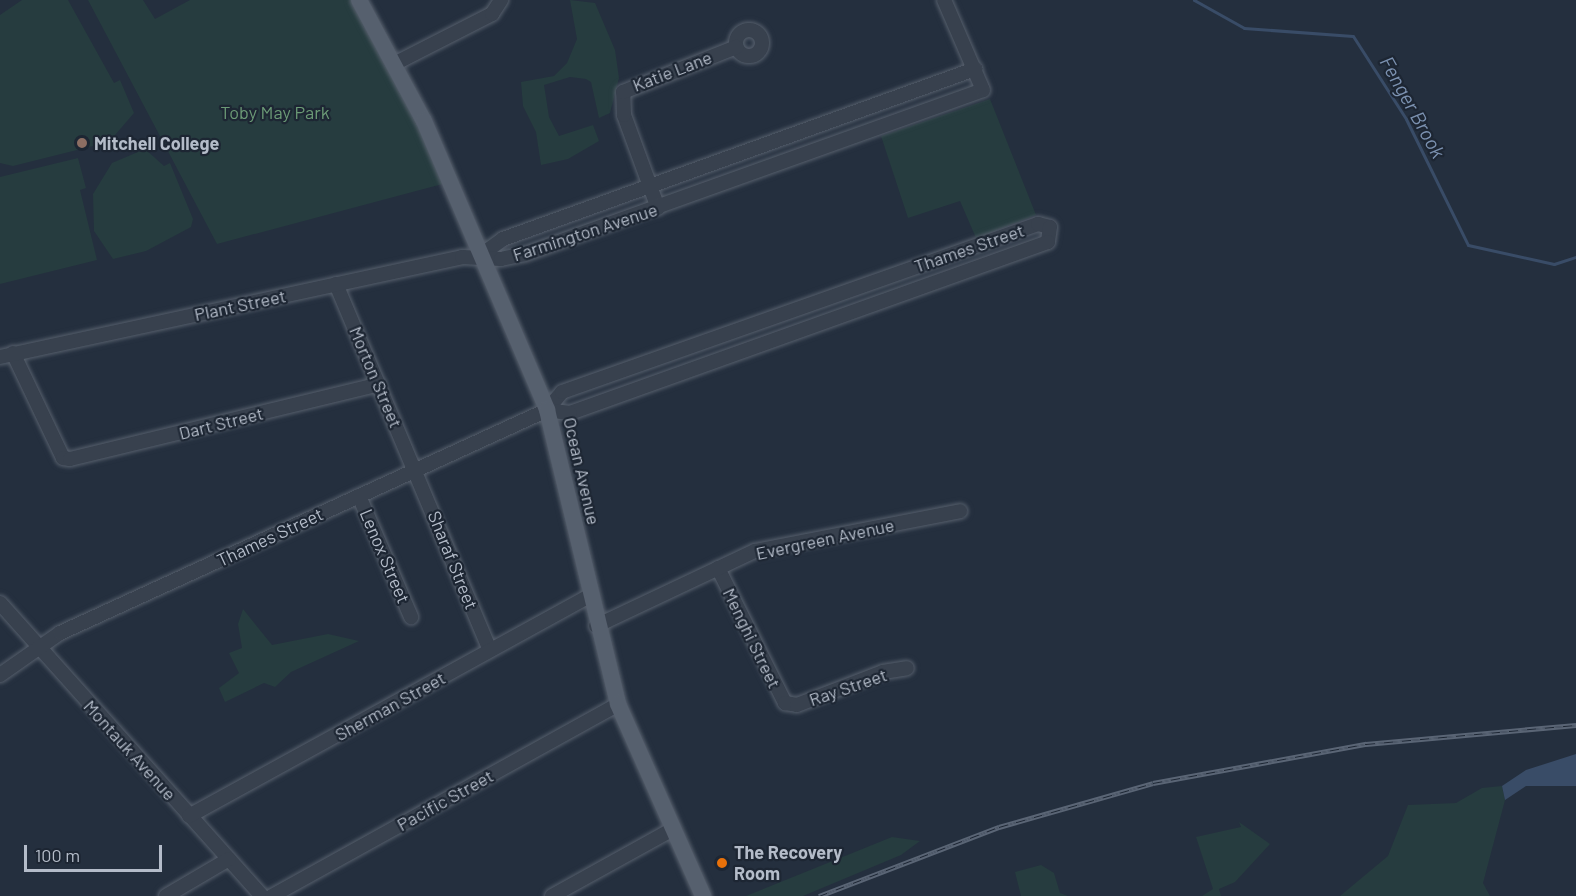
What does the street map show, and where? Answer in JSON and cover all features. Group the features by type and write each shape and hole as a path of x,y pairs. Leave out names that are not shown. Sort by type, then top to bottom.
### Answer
{"main road":[{"name":"Ocean Avenue","path":"359,0 394,64 481,255 548,410 596,626 618,704 671,830 703,896"}],"street":[{"path":"394,64 492,14 501,0"},
{"path":"944,0 975,69"},
{"name":"Katie Lane","path":"658,208 624,115 623,92 736,47"},
{"name":"Farmington Avenue","path":"975,69 983,90 525,254 501,259 481,255 503,239 975,69"},
{"name":"Thames Street","path":"0,675 60,633 548,410 562,392 1038,224 1050,227 1048,242 570,412 548,410"},
{"name":"Plant Street","path":"7,355 481,255"},
{"path":"873,281 881,301"},
{"name":"Morton Street","path":"336,284 416,470"},
{"path":"682,349 689,370"},
{"name":"Dart Street","path":"7,355 63,458 379,384"},
{"name":"Sharaf Street","path":"416,470 490,650"},
{"name":"Lenox Street","path":"359,496 411,617"},
{"name":"Evergreen Avenue","path":"596,626 755,551 960,511"},
{"name":"Menghi Street","path":"718,568 789,705"},
{"name":"Sherman Street","path":"189,816 590,596"},
{"name":"Montauk Avenue","path":"0,603 37,648 262,896"},
{"name":"Ray Street","path":"789,705 907,669"},
{"name":"Pacific Street","path":"272,896 618,704"},
{"path":"552,896 671,830"},
{"path":"166,896 229,859"}],"green space":[{"path":"22,0 68,0 114,83 120,80 134,113 109,142 13,166 0,163 0,15"},
{"name":"Toby May Park","path":"88,0 143,0 155,19 190,0 359,0 450,182 217,244"},
{"path":"570,0 595,3 615,50 619,78 610,113 599,118 591,82 586,79 570,77 544,85 549,117 559,136 593,125 599,141 568,159 541,165 536,132 523,106 521,82 554,76 567,63 577,39"},
{"path":"990,99 1036,215 976,238 960,201 908,218 881,136"},
{"path":"145,149 164,166 170,163 193,219 191,227 146,251 113,259 94,231 93,194 112,163"},
{"path":"78,158 86,188 80,190 97,260 0,284 0,177"},
{"path":"243,609 272,645 328,634 359,641 291,672 275,687 264,683 225,702 219,688 239,673 229,653 242,648 238,624"},
{"path":"1502,786 1505,800 1483,883 1490,896 1340,896 1388,856 1408,805 1456,803 1482,788"},
{"path":"1239,822 1270,844 1235,882 1219,889 1221,896 1202,896 1213,889 1196,837 1241,827"},
{"path":"892,837 920,841 901,855 803,896 746,896"},
{"path":"1041,865 1054,873 1060,893 1068,896 1021,896 1015,872"}],"water":[{"path":"1576,754 1576,786 1526,786 1505,800 1502,786 1526,770"}],"waterway":[{"name":"Fenger Brook","path":"1194,0 1244,28 1353,36 1406,119 1468,245 1554,264 1576,257"}],"railway":[{"path":"819,896 999,827 1153,783 1366,744 1576,725"}],"place":[{"name":"Mitchell College","path":"82,143"},
{"name":"The Recovery Room","path":"722,863"}]}
